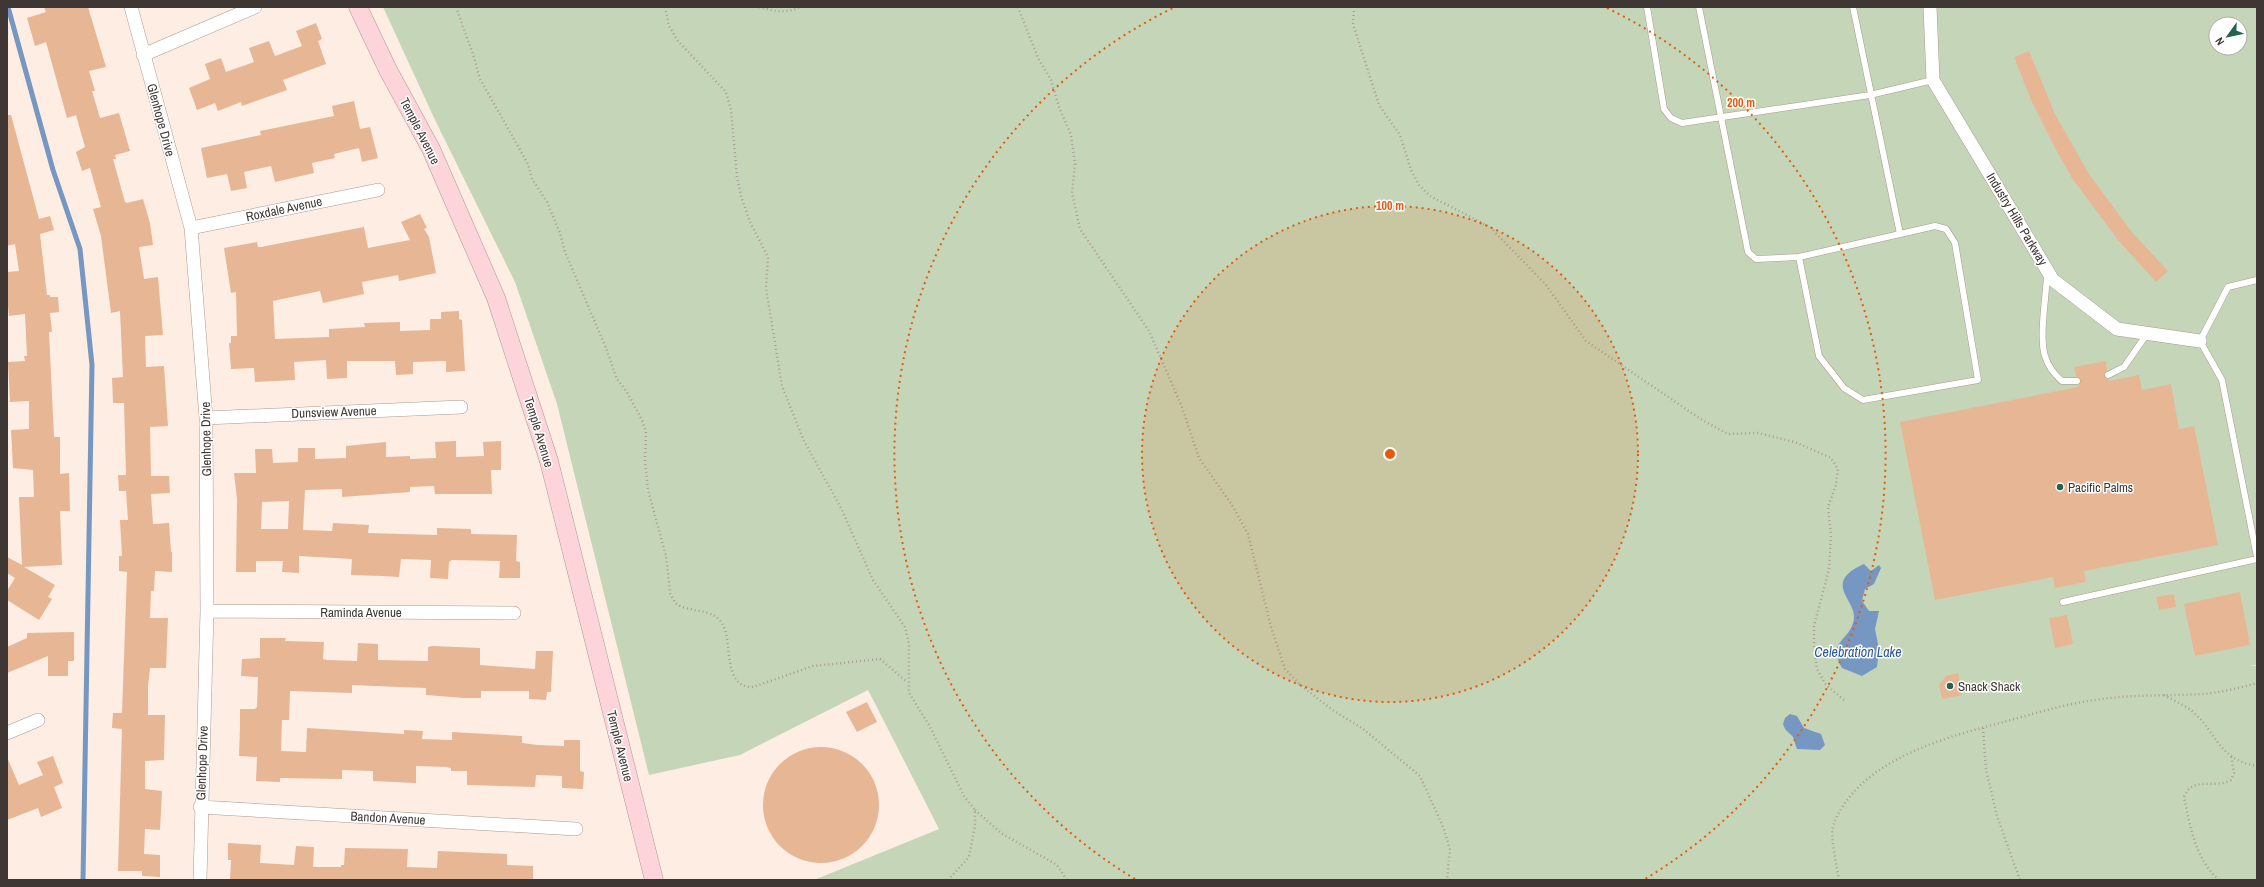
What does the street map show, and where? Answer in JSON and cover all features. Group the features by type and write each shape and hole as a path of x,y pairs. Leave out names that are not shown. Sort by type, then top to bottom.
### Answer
{"main road":[{"name":"Temple Avenue","path":"358,7 388,70 431,149 496,298 549,461 654,880"}],"street":[{"name":"Glenhope Drive","path":"131,7 191,228 206,418 208,611 200,807 200,880"},
{"path":"143,55 254,7"},
{"name":"Industry Hills Parkway","path":"1930,7 1933,80 2053,280 2117,329 2200,341"},
{"name":"Roxdale Avenue","path":"191,228 378,190"},
{"name":"Dunsview Avenue","path":"206,418 461,407"},
{"name":"Raminda Avenue","path":"208,611 514,613"},
{"path":"7,733 38,720"},
{"name":"Bandon Avenue","path":"200,807 576,829"}],"lane":[{"path":"1647,7 1664,109 1672,118 1682,123 1720,116 1870,95 1933,80"},
{"path":"1699,7 1748,252 1756,259 1799,257 1935,226 1946,229 1955,243 1978,380 1863,400 1844,388 1819,356 1799,257"},
{"path":"1853,7 1900,234"},
{"path":"2048,270 2044,329 2045,356 2055,375 2062,382 2077,381"},
{"path":"2063,602 2257,558 2222,380 2200,341 2228,286 2257,280"},
{"path":"2108,375 2124,367 2147,333"}],"path":[{"path":"456,7 473,52 480,79 528,164 532,179 547,202 560,233 565,252 606,348 617,379 627,392 646,432 645,462 648,490 666,556 670,592 675,603 689,611 710,613 722,623 726,632 729,661 732,672 739,683 745,687 753,687 813,666 880,659 908,683"},
{"path":"666,7 669,26 677,40 726,92 731,110 737,177 741,196 750,222 768,257 766,288 782,386 804,441 841,508 873,580 905,627 909,644 909,693 929,725 964,796 975,810 1001,833 1057,865 1067,880"},
{"path":"759,7 778,12 793,11 800,7"},
{"path":"1018,7 1038,58 1051,80 1059,107 1071,134 1075,164 1072,193 1080,229 1149,331 1182,407 1199,458 1232,505 1248,534 1271,627 1285,669 1300,685 1334,711 1362,728 1420,776 1444,829 1450,850 1447,880"},
{"path":"1354,7 1353,24 1379,105 1400,135 1411,170 1419,185 1430,196 1490,227 1546,285 1586,341 1688,412 1728,434 1758,433 1794,442 1831,458 1838,469 1836,486 1828,506 1831,535 1829,569 1814,626 1814,646 1817,670 1826,685 1844,700"},
{"path":"1839,880 1833,825 1848,798 1862,782 1924,746 1950,736 2054,708 2095,700 2164,695 2205,694 2257,683"},
{"path":"2164,695 2192,711 2236,761 2257,766"},
{"path":"1983,728 1986,770 1997,816 2020,880"},
{"path":"2219,880 2211,873 2201,858 2184,798 2186,791 2191,786 2199,783 2216,785 2231,780 2234,773 2231,756"},
{"path":"948,880 970,857 975,826 975,810"}],"green space":[{"path":"383,7 2257,7 2257,665 2249,665 2257,666 2257,880 814,880 939,829 868,690 740,755 649,775 557,404 515,282 435,120"}],"water":[{"name":"Celebration Lake","path":"1864,564 1871,571 1879,565 1881,568 1874,584 1865,589 1862,601 1869,611 1879,611 1875,629 1879,649 1877,667 1862,676 1842,668 1837,652 1840,642 1852,627 1854,619 1854,612 1844,592 1843,585 1845,578 1851,571"},
{"path":"1790,714 1797,716 1804,728 1821,734 1825,745 1820,750 1797,749 1793,737 1785,729 1783,724 1785,718"}],"building":[{"path":"44,7 88,7 106,67 89,71 95,91 92,91 100,118 119,113 130,151 115,155 116,159 113,159 125,202 127,203 143,199 150,223 153,245 139,247 144,279 158,277 163,335 145,336 146,367 164,366 168,426 150,427 151,476 169,476 170,493 151,494 153,524 169,523 172,552 172,572 155,571 154,591 151,591 150,618 168,618 166,668 150,668 148,687 148,715 165,715 164,760 145,761 145,789 162,791 160,830 145,829 144,854 160,855 160,877 142,876 142,871 118,871 122,729 112,728 113,713 122,713 127,572 119,571 119,556 122,556 120,520 128,520 126,491 119,491 118,475 126,475 124,403 113,403 112,378 123,377 120,311 111,313 101,236 93,209 101,207 90,168 82,171 76,152 85,147 76,115 67,118 46,42 35,46 27,18 46,12"},
{"path":"316,23 322,39 318,41 326,64 283,80 287,90 242,106 241,102 218,111 215,103 197,110 189,88 210,79 205,64 221,58 226,72 254,62 249,48 269,41 275,56 302,46 296,31"},
{"path":"2029,51 2055,114 2089,174 2131,231 2168,271 2156,282 2118,240 2072,178 2055,148 2031,100 2014,57"},
{"path":"354,101 360,129 370,127 378,158 362,162 359,148 334,154 335,158 312,163 314,173 275,182 271,166 244,172 247,188 231,191 227,174 207,178 201,148 261,135 260,131 334,116 332,106"},
{"path":"7,115 11,115 39,219 50,216 54,230 40,234 47,295 50,295 50,297 58,297 59,312 50,313 52,332 49,332 54,437 60,437 60,474 69,473 70,511 60,511 62,565 24,567 55,585 48,597 52,599 39,620 7,600 7,591 15,578 7,573 7,557 22,565 19,497 34,497 33,470 13,468 11,430 29,429 29,401 10,402 8,362 25,361 24,356 27,356 25,314 9,316 7,296 7,272 19,271 15,244 7,246"},
{"path":"420,214 427,228 424,229 429,237 436,273 399,281 398,275 362,282 364,294 323,303 320,291 273,301 275,339 329,337 329,329 365,327 364,323 400,322 400,331 430,330 430,319 441,319 441,312 459,311 459,319 462,320 465,371 446,372 446,361 413,362 413,374 396,375 395,361 347,361 347,378 327,379 326,360 294,362 295,380 255,382 254,368 231,369 229,343 231,343 231,336 237,336 236,292 231,293 224,248 257,242 258,247 261,247 364,227 368,248 410,240 401,222"},
{"name":"Pacific Palms","path":"2106,361 2107,370 2104,375 2109,381 2139,375 2142,390 2171,384 2179,429 2194,426 2218,545 2084,571 2086,582 2055,588 2053,577 1935,600 1900,422 2078,387 2081,381 2076,376 2074,367"},
{"path":"456,441 456,457 484,456 483,442 501,441 501,470 491,470 492,494 435,494 434,486 410,487 410,492 342,497 342,489 305,490 303,530 332,531 333,523 369,525 368,533 437,535 437,528 471,529 471,534 517,535 516,561 520,562 520,578 499,578 500,561 452,560 449,562 448,579 430,578 431,560 401,559 399,577 351,575 352,559 299,556 299,573 282,572 283,561 256,561 256,572 236,572 237,499 234,473 256,473 255,449 272,449 273,463 298,462 298,448 315,448 315,459 346,458 346,446 386,442 386,457 410,456 410,459 436,458 435,442","holes":["289,501 288,529 261,529 262,502"]},
{"path":"2240,592 2250,645 2195,656 2184,604"},
{"path":"2174,594 2176,607 2159,610 2156,597"},
{"path":"2067,615 2073,644 2055,648 2049,618"},
{"path":"74,632 74,661 68,661 68,676 48,676 48,656 7,673 7,647 27,638 27,633"},
{"path":"260,638 286,638 285,641 324,642 323,659 327,660 357,661 358,643 378,644 378,660 428,661 428,647 432,646 480,648 480,665 535,669 536,651 553,651 551,692 547,692 546,700 529,699 529,691 481,691 481,698 464,698 426,695 426,688 352,685 352,693 290,691 289,720 282,720 281,751 306,752 307,728 404,734 404,730 423,731 422,739 452,740 452,732 522,736 522,743 538,745 564,746 564,740 580,740 580,771 584,772 583,789 562,788 562,776 536,775 535,787 467,785 467,771 451,771 451,768 446,767 416,766 416,783 373,781 373,771 342,770 342,779 280,778 280,782 256,781 257,757 239,756 240,709 255,709 257,707 258,677 241,676 242,659 260,658"},
{"name":"Snack Shack","path":"1958,673 1962,695 1942,699 1939,685 1946,676"},
{"path":"867,702 877,722 857,732 846,712"},
{"path":"821,747 843,752 862,764 874,783 879,805 874,827 862,846 843,858 821,863 799,858 780,846 768,827 763,805 768,783 780,764 799,752"},
{"path":"53,756 63,783 54,787 62,808 41,817 38,808 7,820 7,757 19,785 43,775 37,762"},
{"path":"228,843 261,845 260,863 294,865 296,846 314,847 313,867 341,867 341,865 344,865 345,848 408,849 407,867 437,868 438,851 507,854 507,865 533,866 533,880 230,880 231,860 228,860"}],"waterway":[{"path":"8,7 53,170 80,249 92,365 83,880"}],"place":[{"name":"Pacific Palms","path":"2060,487"},
{"name":"Snack Shack","path":"1950,686"}]}
